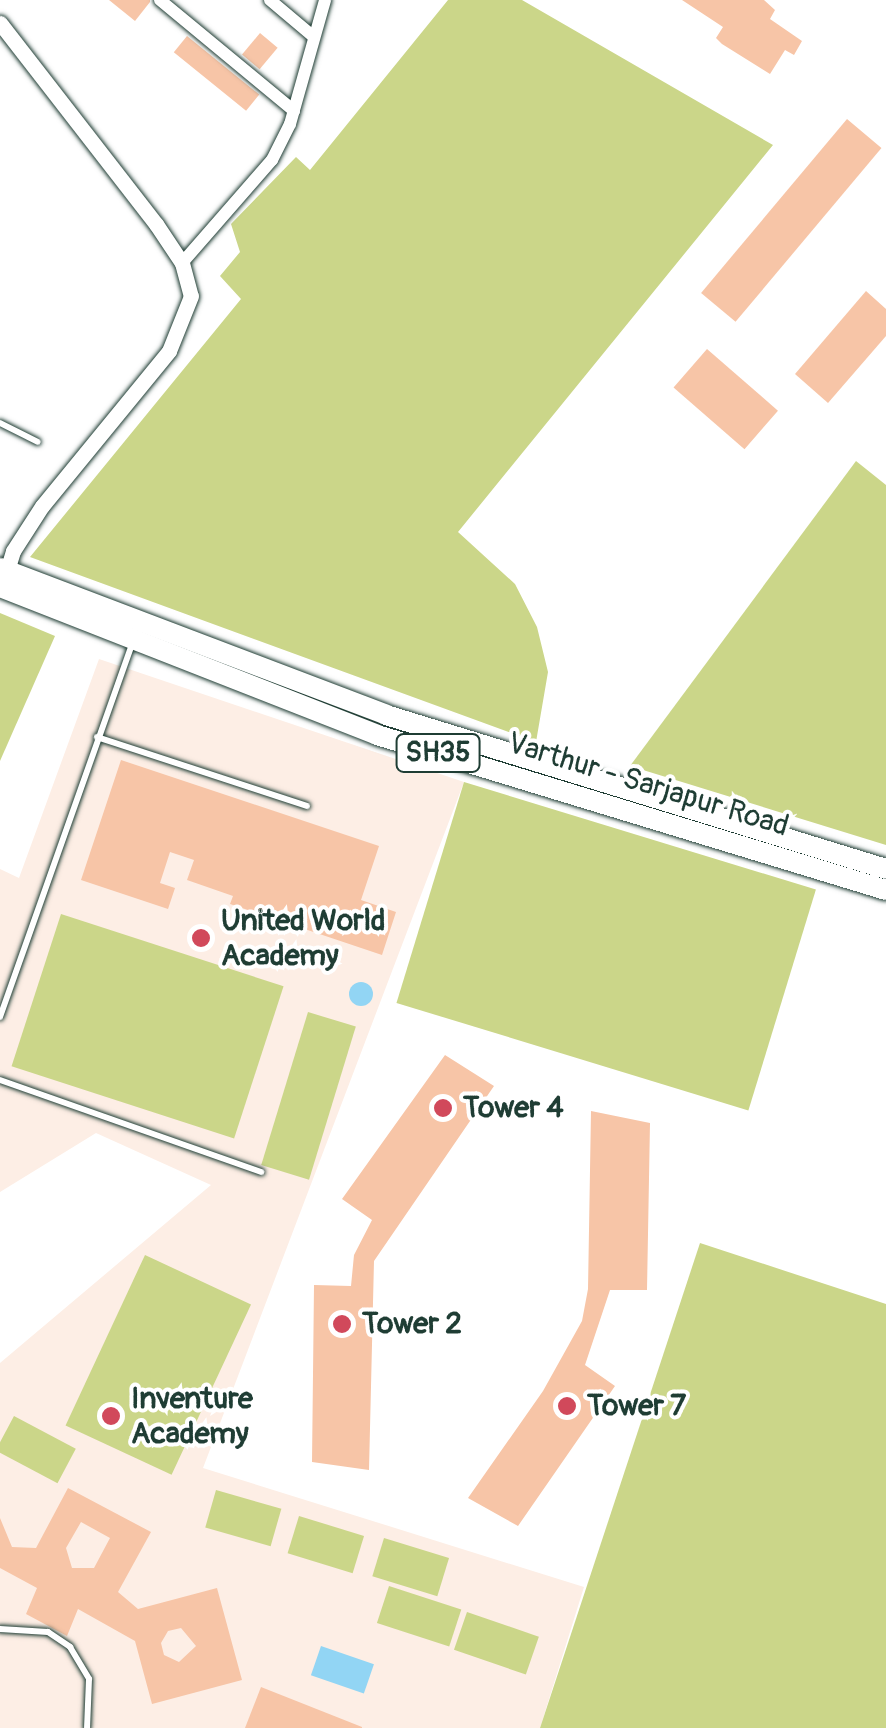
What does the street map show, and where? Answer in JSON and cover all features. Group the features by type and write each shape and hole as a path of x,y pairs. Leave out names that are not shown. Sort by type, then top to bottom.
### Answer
{"main road":[{"name":"Varthur - Sarjapur Road","path":"2,578 133,642 377,735 886,890"},
{"name":"Varthur - Sarjapur Road","path":"2,578 386,714 886,870"}],"street":[{"path":"160,0 294,112"},
{"path":"270,0 314,37"},
{"path":"182,263 272,160 294,112 324,0"},
{"path":"0,23 66,100 182,263 191,296 178,336 42,506 2,578"}],"lane":[{"path":"0,423 38,442"},
{"path":"0,1017 133,642"},
{"path":"97,737 307,806"},
{"path":"0,1080 260,1172"},
{"path":"0,1629 48,1632 70,1647 89,1678 87,1728"}],"shaded area":[{"path":"99,659 464,782 203,1468 584,1587 540,1728 0,1728 0,1363 211,1185 96,1133 0,1192 0,869 19,878"}],"green space":[{"path":"448,0 522,0 773,145 458,532 515,584 537,627 548,672 536,742 30,557 241,299 220,276 240,252 231,224 296,157 310,170"},
{"path":"856,461 886,485 886,845 630,766"},
{"path":"0,613 55,636 0,761"},
{"path":"464,782 816,890 748,1110 396,1003"},
{"path":"61,914 284,986 234,1138 12,1066"},
{"path":"308,1012 356,1027 309,1180 261,1165"},
{"path":"700,1243 886,1304 886,1728 540,1728"},
{"path":"145,1255 251,1304 172,1475 66,1425"},
{"path":"14,1416 76,1449 57,1483 0,1453 0,1442"},
{"path":"216,1490 281,1509 271,1546 205,1527"},
{"path":"299,1516 364,1536 353,1573 288,1553"},
{"path":"384,1538 449,1558 437,1596 372,1576"},
{"path":"389,1586 461,1609 449,1647 377,1623"},
{"path":"467,1612 539,1637 526,1675 454,1650"}],"water":[{"path":"361,982 370,985 370,1003 361,1006 352,1003 349,994 352,985"},
{"path":"321,1646 374,1664 364,1694 311,1675"}],"building":[{"path":"109,0 150,0 150,2 135,21"},
{"path":"682,0 764,0 775,10 770,19 802,41 794,55 785,50 770,74 722,44 716,38 723,27"},
{"path":"260,33 278,48 260,69 242,54"},
{"path":"187,36 259,95 246,111 174,52"},
{"path":"847,119 881,148 736,322 701,293"},
{"path":"866,291 886,309 886,336 828,403 795,374"},
{"path":"707,349 778,411 744,449 674,387"},
{"path":"121,760 379,846 361,900 396,912 382,955 230,904 233,896 187,880 194,860 170,852 160,883 175,888 168,909 81,880"},
{"path":"445,1055 494,1086 374,1261 369,1470 312,1462 314,1285 351,1286 354,1255 372,1220 342,1199"},
{"path":"591,1111 650,1123 647,1290 610,1290 585,1365 615,1386 518,1526 468,1498 543,1391 582,1321 588,1289"},
{"path":"68,1488 151,1532 118,1592 138,1609 217,1588 242,1680 152,1704 135,1641 78,1609 67,1636 26,1614 37,1588 0,1568 0,1518 12,1547 36,1548","holes":["81,1522 110,1538 94,1568 72,1568 66,1548","181,1628 196,1646 179,1662 164,1655 161,1643 168,1631"]},
{"path":"261,1687 362,1727 362,1728 245,1728"}],"place":[{"name":"United World Academy","path":"201,938"},
{"name":"Tower 4","path":"443,1108"},
{"name":"Tower 2","path":"342,1324"},
{"name":"Tower 7","path":"567,1406"},
{"name":"Inventure Academy","path":"111,1416"}]}
